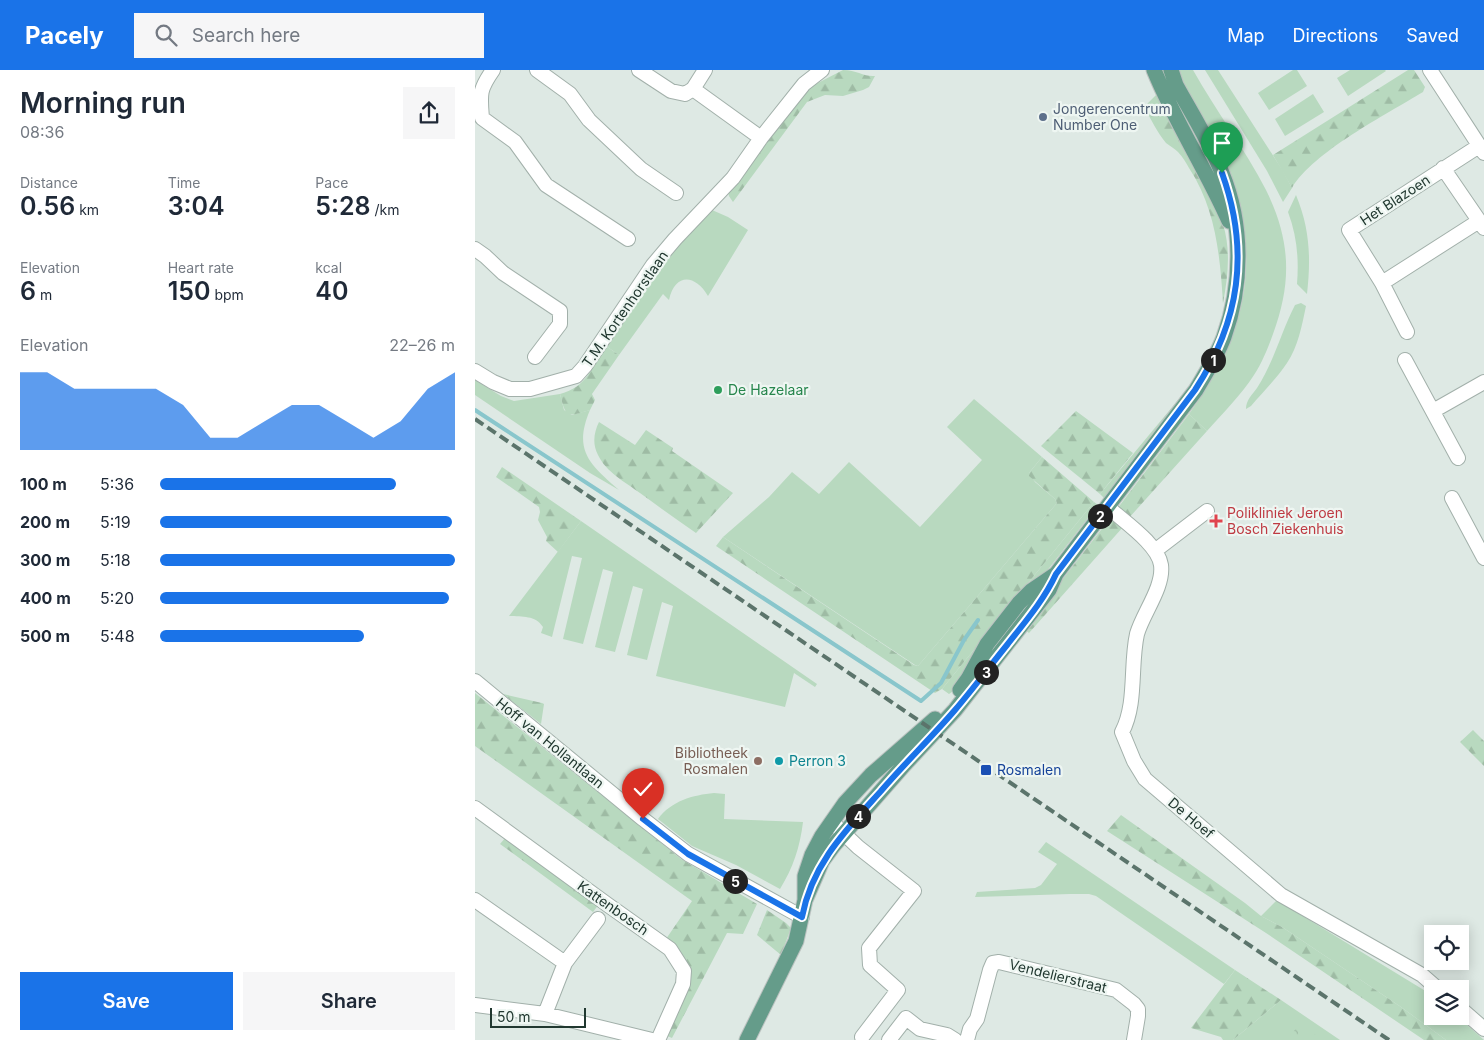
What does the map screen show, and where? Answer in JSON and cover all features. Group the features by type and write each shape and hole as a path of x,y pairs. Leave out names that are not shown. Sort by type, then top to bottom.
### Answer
{"main road":[{"path":"1154,70 1173,116 1201,163 1219,199 1237,246"},
{"path":"805,900 822,861 843,834 955,710 1049,590 1056,574 1195,390 1213,361 1224,338 1234,301 1237,277 1235,220 1230,195 1222,173 1176,85 1171,70"},
{"path":"747,1040 796,941 805,900 805,876 822,836 831,822 871,774 927,726 960,690 968,680 987,644 1019,603 1031,591 1056,574"}],"street":[{"path":"493,70 480,84 482,118 515,142 546,185 628,238"},
{"path":"537,70 570,94 589,120 641,169 676,192"},
{"path":"639,70 671,91 685,94 693,89 705,70"},
{"name":"T.M. Kortenhorstlaan","path":"475,371 493,382 510,389 537,388 576,376 585,366 653,265 733,178 761,138 804,84 822,70"},
{"path":"1430,70 1482,150"},
{"path":"693,89 761,138"},
{"name":"Het Blazoen","path":"1407,332 1382,283 1349,230 1443,168 1482,150"},
{"name":"Het Blazoen","path":"1382,283 1482,225 1443,168"},
{"path":"475,249 503,273 560,311 560,324 535,357"},
{"path":"1405,360 1458,458"},
{"path":"1433,411 1484,382"},
{"path":"1452,498 1480,540 1484,558"},
{"path":"1107,507 1156,550 1207,511"},
{"name":"De Hoef","path":"1156,550 1161,566 1159,582 1138,630 1129,715 1122,732 1134,761 1145,779 1281,895 1428,980"},
{"name":"Hoff van Hollantlaan","path":"475,681 688,854 802,917"},
{"name":"Kattenbosch","path":"475,808 670,949 684,971 683,984 658,1040"},
{"path":"831,822 858,847 914,890 869,948 870,965 898,990 861,1037"},
{"path":"475,900 565,963"},
{"name":"Kattenbosch","path":"545,1014 565,963 598,919"},
{"name":"Vendelierstraat","path":"967,1040 970,1029 977,1019 990,970 993,963 999,962 1116,990 1134,1004 1137,1009 1138,1016 1133,1040"},
{"path":"475,1005 545,1014 652,1040"},
{"path":"1469,1016 1484,1029"},
{"path":"889,1040 906,1018 920,1029 947,1035 955,1040"}],"green space":[{"path":"843,70 875,76 869,87 863,90 843,96 825,95 807,102 733,202 728,191 798,101 812,86"},
{"path":"1175,70 1193,70 1258,175 1266,190 1280,227 1286,262 1286,279 1279,315 1262,360 1243,390 1207,431 1189,414 1221,363 1232,336 1241,309 1245,281 1246,252 1243,222 1235,192"},
{"path":"1205,70 1218,70 1283,171 1292,188 1283,202 1267,171"},
{"path":"1293,70 1297,70 1307,86 1269,110 1258,93"},
{"path":"1350,70 1386,71 1348,96 1337,78"},
{"path":"1408,70 1414,70 1425,87 1423,92 1333,148 1302,174 1292,188 1273,155"},
{"path":"1157,94 1223,224 1226,234 1228,264 1223,303 1218,250 1211,216 1205,200 1184,160 1178,152 1166,143 1144,107"},
{"path":"1313,94 1324,112 1285,136 1275,119"},
{"path":"1296,195 1307,232 1309,268 1307,294 1297,284 1297,248 1288,212"},
{"path":"712,210 728,217 748,230 708,296 692,280 681,281 672,291 669,300 663,294 619,355 606,346 671,251 701,214"},
{"path":"1301,303 1306,306 1299,336 1291,357 1274,380 1251,406 1246,409 1248,400 1268,368 1295,305"},
{"path":"606,346 619,355 592,394 595,400 590,410 572,415 569,414 564,408 560,394 569,391 582,382"},
{"path":"475,380 501,396 514,401 560,394 564,410 572,415 590,410 583,436 587,455 599,472 619,490 590,473 475,395"},
{"path":"1183,394 1184,398 1104,498 1100,494"},
{"path":"974,399 1042,457 1029,473 1035,482 1055,499 1057,503 918,666 723,537 769,497 792,472 819,494 849,462 920,527 982,460 947,427"},
{"path":"1076,411 1133,453 1100,494 1041,446"},
{"path":"1189,414 1207,431 1128,519 1117,509"},
{"path":"599,422 635,445 646,430 673,448 672,451 733,493 696,533 622,481 606,467 598,455 594,442"},
{"path":"1042,457 1094,502 942,689 935,693 716,546 723,537 918,666 1057,503 1029,476 1029,473"},
{"path":"502,467 581,521 558,552 546,541 547,537 538,520 539,507 496,477"},
{"path":"1094,502 1098,505 955,690 949,694 942,689"},
{"path":"1111,517 1123,527 1029,633 1024,629"},
{"path":"581,521 817,684 815,687 794,673 785,707 656,676 673,606 662,602 647,660 627,655 643,589 633,586 615,652 595,647 613,572 603,569 583,644 563,639 582,558 572,556 552,637 541,633 543,627 536,620 528,617 509,616"},
{"path":"475,693 681,859 757,904 743,934 727,933 672,1038 665,1035 689,985 666,939 692,901 475,746"},
{"path":"503,694 544,704 541,724"},
{"path":"1473,730 1484,741 1484,766 1460,742"},
{"path":"725,794 724,819 803,822 795,857 780,889 736,865 692,846 658,819 676,803 698,795"},
{"path":"1121,815 1261,916 1282,927 1401,1007 1446,1040 1424,1040 1266,933 1107,831"},
{"path":"506,837 599,904 593,912 500,844"},
{"path":"1046,842 1235,970 1224,984 1096,896 1089,894 975,897 977,892 1035,888 1041,885 1057,864 1038,852"},
{"path":"1278,899 1424,990 1424,1024 1282,927 1261,916"},
{"path":"767,910 791,928 781,955 757,935"},
{"path":"1235,970 1281,1000 1233,1040 1223,1040 1221,1037 1191,1028"},
{"path":"1281,1000 1340,1040 1233,1040"},
{"path":"1300,1024 1323,1040 1286,1040"},
{"path":"1426,1025 1467,1025 1484,1040 1446,1040"}],"waterway":[{"path":"475,410 921,701 941,683 964,640 978,620"}],"railway":[{"path":"475,419 1389,1040"}],"place":[{"name":"Jongerencentrum Number One","path":"1043,117"},
{"name":"De Hazelaar","path":"718,390"},
{"name":"Polikliniek Jeroen Bosch Ziekenhuis","path":"1216,521"},
{"name":"Bibliotheek Rosmalen","path":"758,761"},
{"name":"Perron 3","path":"779,761"},
{"name":"Rosmalen","path":"986,770"}],"route":[{"path":"643,819 688,854 746,888 802,917 805,900 822,861 833,846 955,710 1010,640 1049,590 1056,574 1195,390 1213,361 1224,338 1234,301 1238,261 1235,220 1230,195 1222,173"}]}
